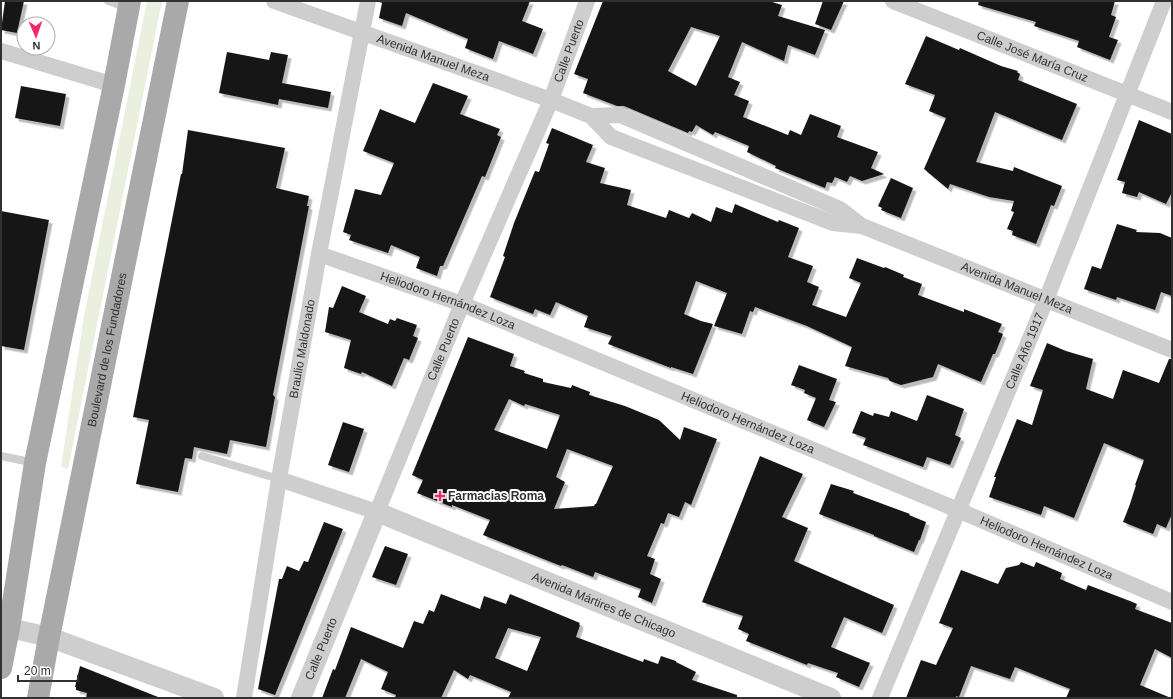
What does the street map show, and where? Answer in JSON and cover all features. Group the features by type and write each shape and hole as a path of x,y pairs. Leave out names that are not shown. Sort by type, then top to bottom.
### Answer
{"main road":[{"name":"Boulevard de los Fundadores","path":"38,698 49,637 178,1"},
{"path":"1,668 5,627 35,463 114,85 129,5"}],"street":[{"name":"Avenida Manuel Meza","path":"274,1 551,100 591,116 620,115 840,209 862,226 1172,350"},
{"name":"Braulio Maldonado","path":"244,698 279,479 319,254 368,1"},
{"name":"Calle Puerto","path":"301,698 462,304 551,100 587,1"},
{"name":"Calle José María Cruz","path":"893,1 1172,112"},
{"name":"Calle Año 1917","path":"880,698 1046,300 1129,94 1164,1"},
{"path":"1,51 114,85"},
{"name":"Avenida Manuel Meza","path":"591,116 611,137 833,223 862,226"},
{"name":"Heliodoro Hernández Loza","path":"319,254 462,304 958,510 1172,602"},
{"path":"279,479 377,512"},
{"name":"Avenida Mártires de Chicago","path":"377,512 831,698"},
{"path":"5,627 49,637 214,698"}],"lane":[{"path":"108,1 129,5"},
{"path":"1,456 35,463"},
{"path":"202,456 279,479"}],"green space":[{"path":"147,1 162,1 68,469 61,467 84,316"}],"building":[{"path":"5,1 24,1 21,16 16,16 16,33 1,30"},
{"path":"377,1 530,1 522,21 543,29 533,54 499,41 493,59 465,48 468,39 406,13 402,26 379,18 382,3"},
{"path":"603,1 769,1 782,5 778,16 825,30 815,55 788,45 784,61 742,42 728,77 740,82 734,95 749,101 743,117 788,135 790,130 801,135 810,114 841,126 837,137 878,152 871,168 884,174 862,181 850,176 847,182 835,177 832,183 827,182 825,188 775,168 776,166 747,152 749,146 715,132 713,135 696,125 692,132 689,131 688,133 624,106 617,106 583,93 588,79 574,74","holes":["691,27 720,36 696,86 668,71"]},
{"path":"823,1 844,1 831,30 815,24"},
{"path":"979,1 1115,1 1111,15 1116,17 1109,37 1118,40 1110,60 1077,47 1079,41 1034,26 1036,22 978,5"},
{"path":"926,36 959,50 960,48 1001,66 1018,71 1017,72 1020,74 1018,80 1077,104 1062,140 995,112 976,162 1013,171 1014,167 1062,186 1054,206 1051,205 1036,244 1012,235 1013,231 1007,229 1014,212 1011,211 1014,201 989,197 950,184 948,189 924,169 946,118 929,111 935,95 905,84"},
{"path":"227,52 269,60 271,52 288,55 282,83 331,92 328,108 279,99 278,105 219,93"},
{"path":"433,83 468,96 460,114 500,129 497,135 501,137 485,177 482,176 443,266 440,266 437,276 416,268 420,257 391,245 388,253 349,240 351,235 343,232 355,189 381,195 394,163 363,151 380,109 415,123"},
{"path":"21,86 66,94 60,126 15,118"},
{"path":"1139,120 1172,134 1172,192 1166,204 1139,192 1137,197 1122,193 1125,182 1117,180"},
{"path":"552,128 593,145 586,162 605,168 600,183 631,190 627,205 666,218 669,210 689,218 692,213 711,222 716,207 732,213 735,204 778,222 779,220 799,228 788,257 813,266 807,282 819,287 812,305 846,317 861,283 849,278 857,258 884,268 885,267 904,275 903,277 922,284 918,295 964,312 964,309 1002,324 998,332 1003,334 981,382 938,364 933,377 901,385 890,381 888,378 845,366 852,347 807,326 755,307 753,312 750,311 742,334 714,326 727,293 696,281 684,314 713,324 693,374 671,368 608,344 612,336 584,327 588,316 556,302 550,315 535,309 533,314 490,297 505,257 503,256 514,223 535,171 539,172 549,144 546,143"},
{"path":"188,130 285,148 276,188 309,196 307,206 309,206 273,395 275,397 266,447 230,440 227,454 194,447 192,459 185,458 178,492 136,484 149,420 133,417 182,174"},
{"path":"891,178 913,188 901,218 881,210 882,208 878,206"},
{"path":"1,211 49,220 24,350 1,346"},
{"path":"1117,224 1137,230 1136,232 1160,233 1172,238 1172,296 1161,292 1155,310 1117,297 1116,300 1084,289 1092,266 1101,269"},
{"path":"342,286 366,296 359,312 388,324 390,319 395,321 397,318 417,325 413,336 418,338 409,360 404,358 392,386 362,372 361,374 344,368 351,340 325,332 329,307 333,308"},
{"path":"468,337 514,354 510,366 525,371 524,373 543,379 543,382 571,388 572,385 590,392 589,395 625,406 659,420 680,440 684,427 717,439 691,505 685,502 679,517 668,513 664,524 661,523 647,556 655,559 650,574 661,579 652,603 638,597 641,589 595,572 593,577 483,535 490,520 417,493 423,480 412,475","holes":["509,399 524,406 525,404 560,415 547,449 494,430","567,449 613,466 594,506 554,509 565,482 556,477"]},
{"path":"1047,343 1066,351 1093,359 1086,389 1113,399 1123,370 1159,383 1169,359 1172,359 1172,514 1166,528 1157,524 1153,534 1123,522 1144,460 1104,443 1074,518 1044,506 1041,515 989,497 996,477 994,477 1017,419 1032,425 1043,390 1030,386"},
{"path":"799,365 837,379 829,400 836,402 824,427 807,420 816,398 804,393 805,390 791,385"},
{"path":"927,395 964,409 955,435 961,438 950,465 927,457 923,467 863,445 866,438 852,433 861,411 873,416 874,413 889,417 891,411 917,421"},
{"path":"343,422 364,429 349,472 328,465"},
{"path":"760,456 803,474 782,517 808,528 794,561 894,605 882,633 844,617 831,647 870,663 859,687 836,677 838,673 808,663 807,665 746,641 749,634 738,629 743,616 702,602"},
{"path":"831,484 854,491 853,493 910,514 909,515 926,522 914,552 819,514"},
{"path":"324,522 343,529 275,695 258,689 279,579 282,579 287,566 299,571 304,561 308,562"},
{"path":"385,546 408,554 396,585 372,577"},
{"path":"1021,562 1034,567 1036,562 1062,573 1060,579 1086,590 1088,585 1130,601 1137,604 1135,609 1172,623 1172,658 1155,649 1140,685 1171,698 1066,698 1070,689 1015,667 1010,679 971,666 959,697 906,698 921,660 936,665 953,628 939,623 961,570 998,584 1006,568 1019,565"},
{"path":"441,594 480,609 484,596 506,604 510,594 580,623 576,637 643,662 644,659 658,664 661,656 676,661 696,672 692,680 737,695 737,698 508,698 511,692 470,675 468,679 454,670 441,698 395,698 396,695 381,689 388,672 361,659 345,698 322,698 333,669 335,670 351,627 403,648 414,621 423,624 429,610 434,612","holes":["508,628 541,637 527,671 495,658"]},
{"path":"80,666 158,698 86,698 87,693 76,690 75,687"}],"place":[{"name":"Farmacias Roma","path":"440,496"}]}
